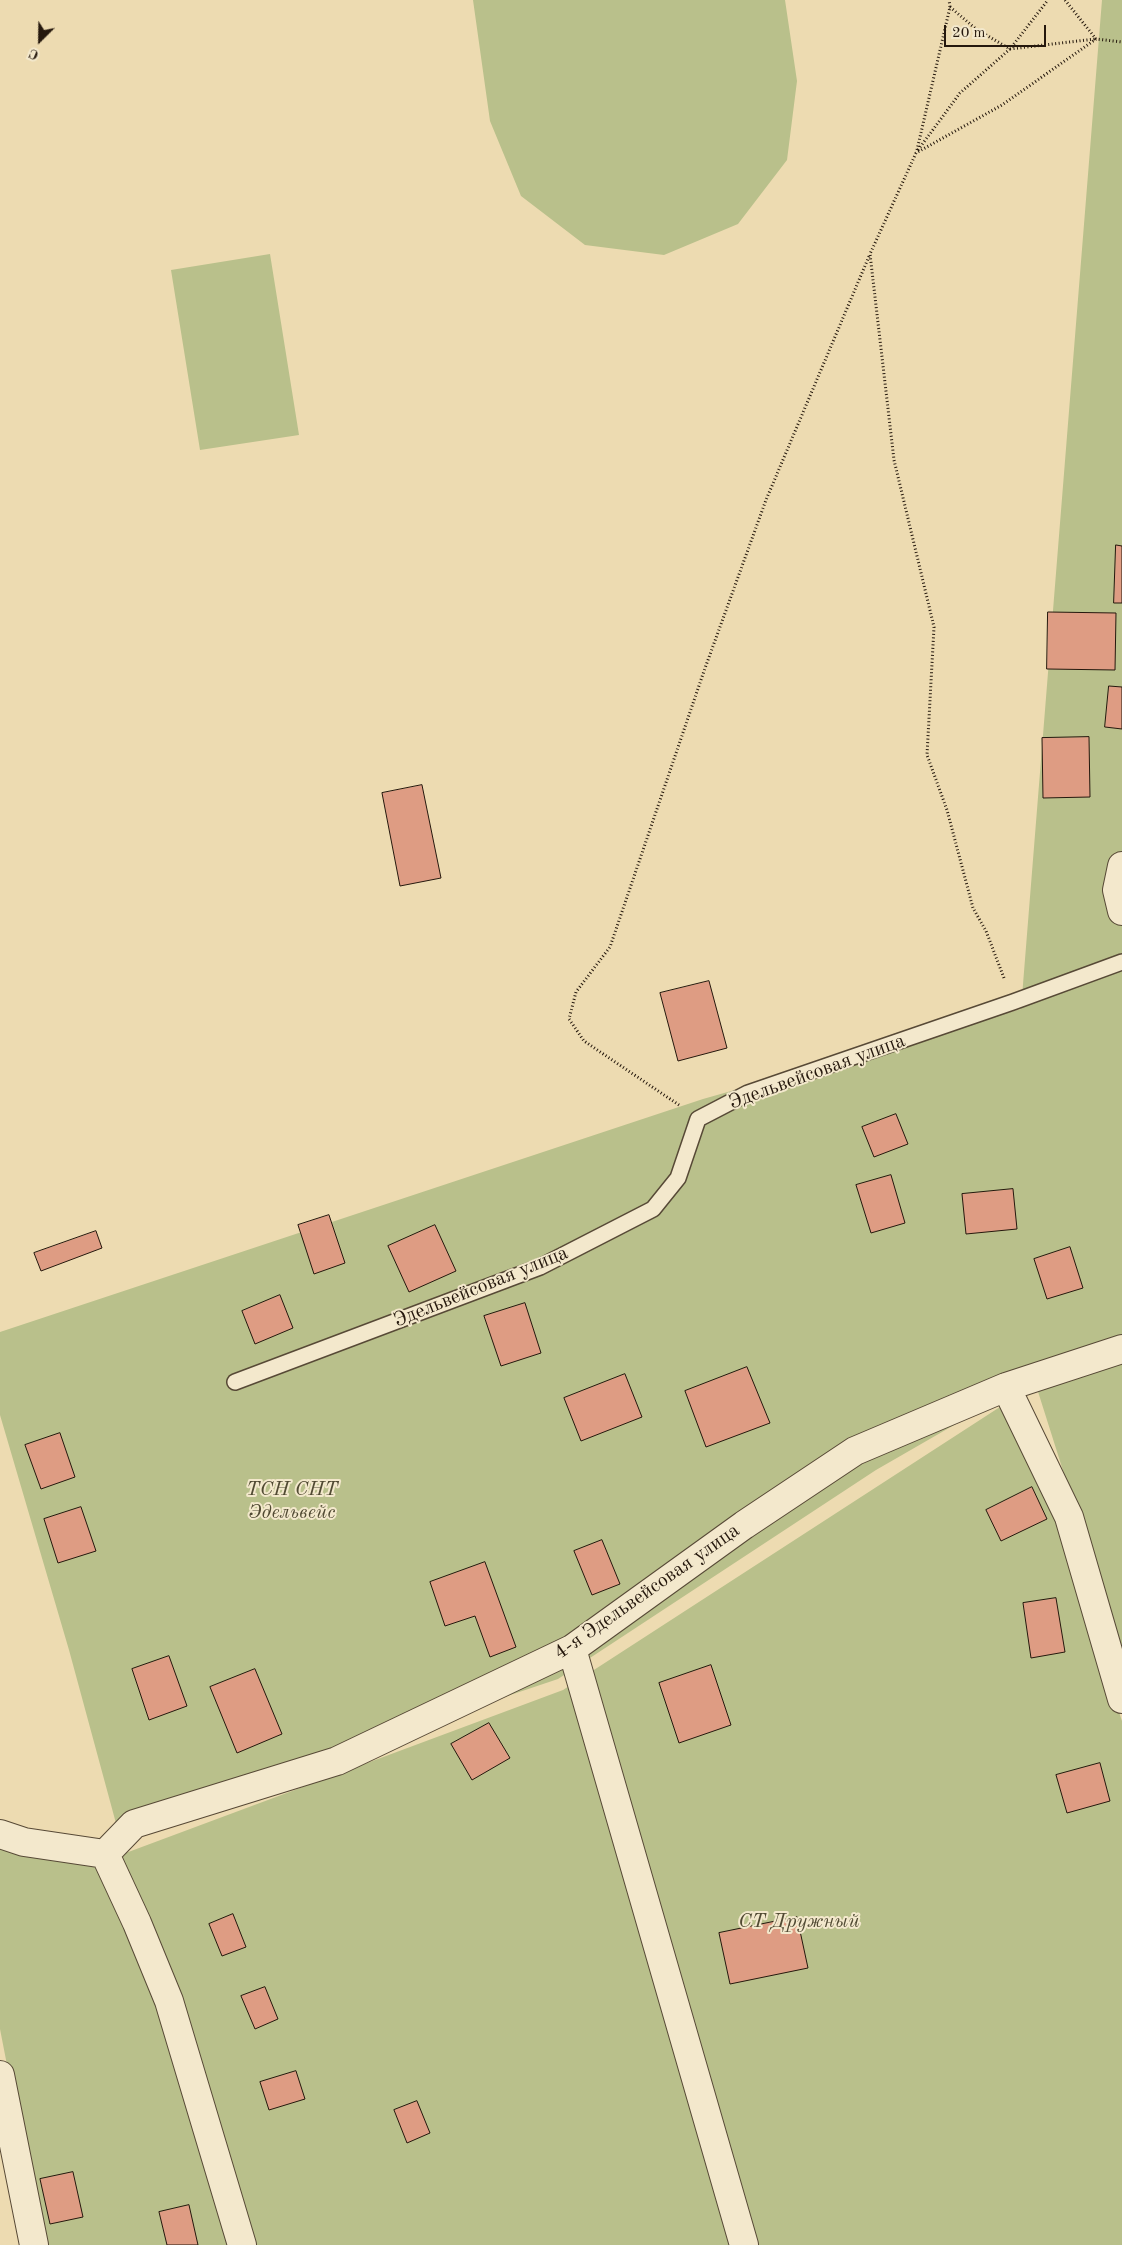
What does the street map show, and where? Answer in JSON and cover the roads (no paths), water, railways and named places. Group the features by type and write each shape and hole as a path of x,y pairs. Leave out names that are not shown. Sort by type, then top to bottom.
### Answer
{"street":[{"path":"1122,866 1117,890 1122,911"},
{"name":"4-я Эдельвейсовая улица","path":"105,1854 134,1824 337,1761 572,1649 744,1525 855,1451 1006,1387 1122,1349"},
{"path":"1006,1387 1069,1518 1122,1699"},
{"path":"572,1649 744,2245"},
{"path":"0,1834 24,1842 105,1854 137,1922 169,2001 242,2245"},
{"path":"0,2074 34,2245"}],"lane":[{"name":"Эдельвейсовая улица","path":"235,1382 540,1267 653,1209 678,1178 698,1119 748,1093 1013,1002 1122,962"}],"park label":[{"name":"ТСН СНТ Эдельвейс","path":"292,1502"},
{"name":"СТ Дружный","path":"799,1922"}]}
